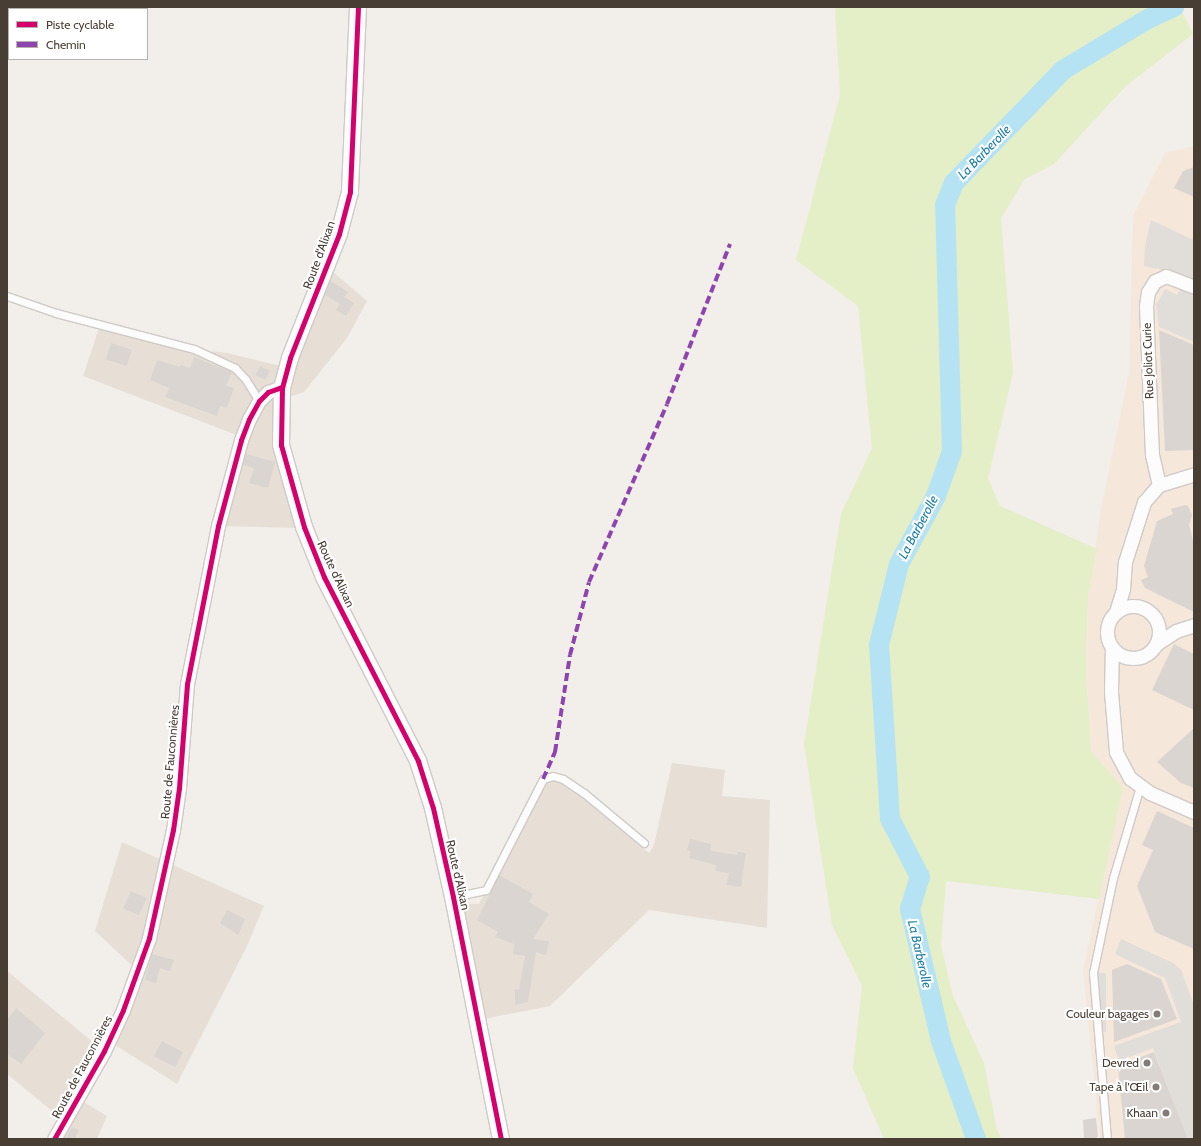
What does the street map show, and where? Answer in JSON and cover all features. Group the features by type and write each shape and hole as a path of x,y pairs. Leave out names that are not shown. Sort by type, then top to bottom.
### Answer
{"street":[{"name":"Route d'Alixan","path":"358,7 350,192 339,234 290,358 282,387 281,445 304,527 324,577 418,761 433,808 453,897 501,1139"},
{"name":"Rue Joliot Curie","path":"1159,485 1152,455 1146,306 1148,292 1155,281 1166,276 1194,287"},
{"name":"Route de Fauconnières","path":"54,1139 104,1051 124,1010 149,938 173,830 179,788 187,684 218,526 241,440 259,401 268,392 282,387"},
{"path":"1194,474 1159,485 1144,502 1125,562 1123,589 1116,612 1107,629 1112,648 1110,672 1116,752 1130,778 1140,786 1150,793 1194,812"},
{"path":"1123,589 1136,606"},
{"path":"1116,612 1125,607 1136,606 1151,612 1156,619 1159,631 1156,644"},
{"path":"1156,619 1176,631"},
{"path":"1110,672 1131,658 1146,655 1156,644 1176,631 1194,624"},
{"path":"1112,648 1124,656 1131,658"}],"lane":[{"path":"7,296 56,313 194,349 235,368 246,380 259,401"},
{"path":"453,897 486,890 543,779 553,776 563,778 644,843"},
{"path":"1107,1139 1093,973 1113,878 1140,786"}],"shaded area":[{"path":"7,7 25,7 8,8 7,49"},
{"path":"1194,146 1194,1139 1100,1139 1083,970 1123,788 1091,751 1086,672 1088,595 1101,509 1129,373 1133,216 1165,153"},
{"path":"1151,220 1194,240 1194,283 1163,270 1144,266 1145,246"},
{"path":"333,272 367,301 347,338 304,392 273,402 274,446 296,528 224,526 247,439 83,376 100,325 194,349 227,353 293,369 328,277"},
{"path":"1182,287 1194,292 1194,342 1159,327 1156,305 1165,289 1177,295"},
{"path":"672,763 725,770 722,796 770,800 767,928 649,910 550,1006 483,1019 459,903 479,904 544,783 554,780 565,782 649,853 654,845"},
{"path":"122,842 264,906 247,946 177,1084 115,1045 142,975 95,931"},
{"path":"1121,939 1173,963 1181,970 1194,1005 1194,1139 1188,1139 1153,1048 1119,1061 1114,1046 1181,1022 1165,978 1115,954"},
{"path":"7,971 99,1047 72,1095 107,1116 97,1139 60,1139 68,1124 7,1074"},
{"path":"1093,973 1106,973 1106,1032 1093,1032"}],"green space":[{"path":"835,7 1180,7 1193,34 1126,86 1054,164 1025,179 1001,218 1013,373 988,478 1000,506 1097,549 1088,595 1086,672 1091,751 1123,788 1099,899 946,881 941,945 953,996 984,1063 996,1126 1001,1139 884,1139 853,1068 862,986 832,925 804,744 841,514 872,448 858,306 796,260 840,95"}],"building":[{"path":"1194,167 1194,197 1174,188 1183,171"},
{"path":"331,281 348,292 344,297 354,303 346,316 336,310 340,304 325,295"},
{"path":"1159,330 1194,345 1194,450 1165,451"},
{"path":"111,343 132,350 127,366 106,359"},
{"path":"194,357 232,372 226,386 234,388 227,408 220,406 217,416 165,397 169,388 150,380 157,360 180,367 181,365 190,368"},
{"path":"260,366 270,371 265,380 255,375"},
{"path":"246,454 275,462 268,488 249,483 254,468 243,465"},
{"path":"1185,505 1188,506 1192,515 1189,525 1194,545 1194,612 1145,588 1141,580 1148,577 1144,566 1157,521 1173,514 1171,509"},
{"path":"1174,644 1194,654 1194,710 1152,690"},
{"path":"1194,728 1194,788 1181,783 1157,762"},
{"path":"1157,811 1194,828 1194,949 1155,932 1137,886 1153,850 1142,845"},
{"path":"690,839 711,844 711,851 737,855 737,852 746,853 741,887 726,885 729,873 715,871 716,865 689,858 691,851 687,850"},
{"path":"499,875 533,894 529,902 549,914 533,939 549,941 546,955 536,952 528,1002 515,1005 515,989 519,990 525,956 513,954 514,944 495,937 498,932 477,920"},
{"path":"131,891 147,898 139,915 123,908"},
{"path":"227,910 245,919 238,935 220,923"},
{"path":"152,954 174,960 170,971 160,968 156,983 145,980"},
{"path":"1127,964 1161,979 1177,1019 1114,1042 1112,970"},
{"path":"16,1008 45,1033 21,1064 7,1054 7,1020"},
{"path":"162,1041 183,1052 175,1067 154,1056"},
{"path":"1154,1052 1188,1139 1125,1139 1118,1066"},
{"path":"1096,1118 1098,1136 1096,1139 1084,1139 1083,1120"},
{"path":"72,1127 79,1130 75,1139 65,1139"}],"waterway":[{"name":"La Barberolle","path":"976,1139 941,1041 910,909 920,877 890,819 879,645 899,564 936,496 952,451 945,205 954,183 1063,70 1148,19 1174,7"}],"marked path":[{"path":"543,779 555,752 570,655 589,582 667,404 730,244"}],"cycle path":[{"path":"358,7 350,192 339,234 290,358 282,387 281,445 304,527 324,577 418,761 433,808 453,897 501,1139"},
{"path":"54,1139 104,1051 123,1010 149,938 173,830 179,788 187,684 218,526 241,440 249,419 259,401 268,392 282,387"}],"place":[{"name":"Couleur bagages","path":"1157,1014"},
{"name":"Devred","path":"1147,1063"},
{"name":"Tape à l'Œil","path":"1156,1087"},
{"name":"Khaan","path":"1166,1113"}]}
